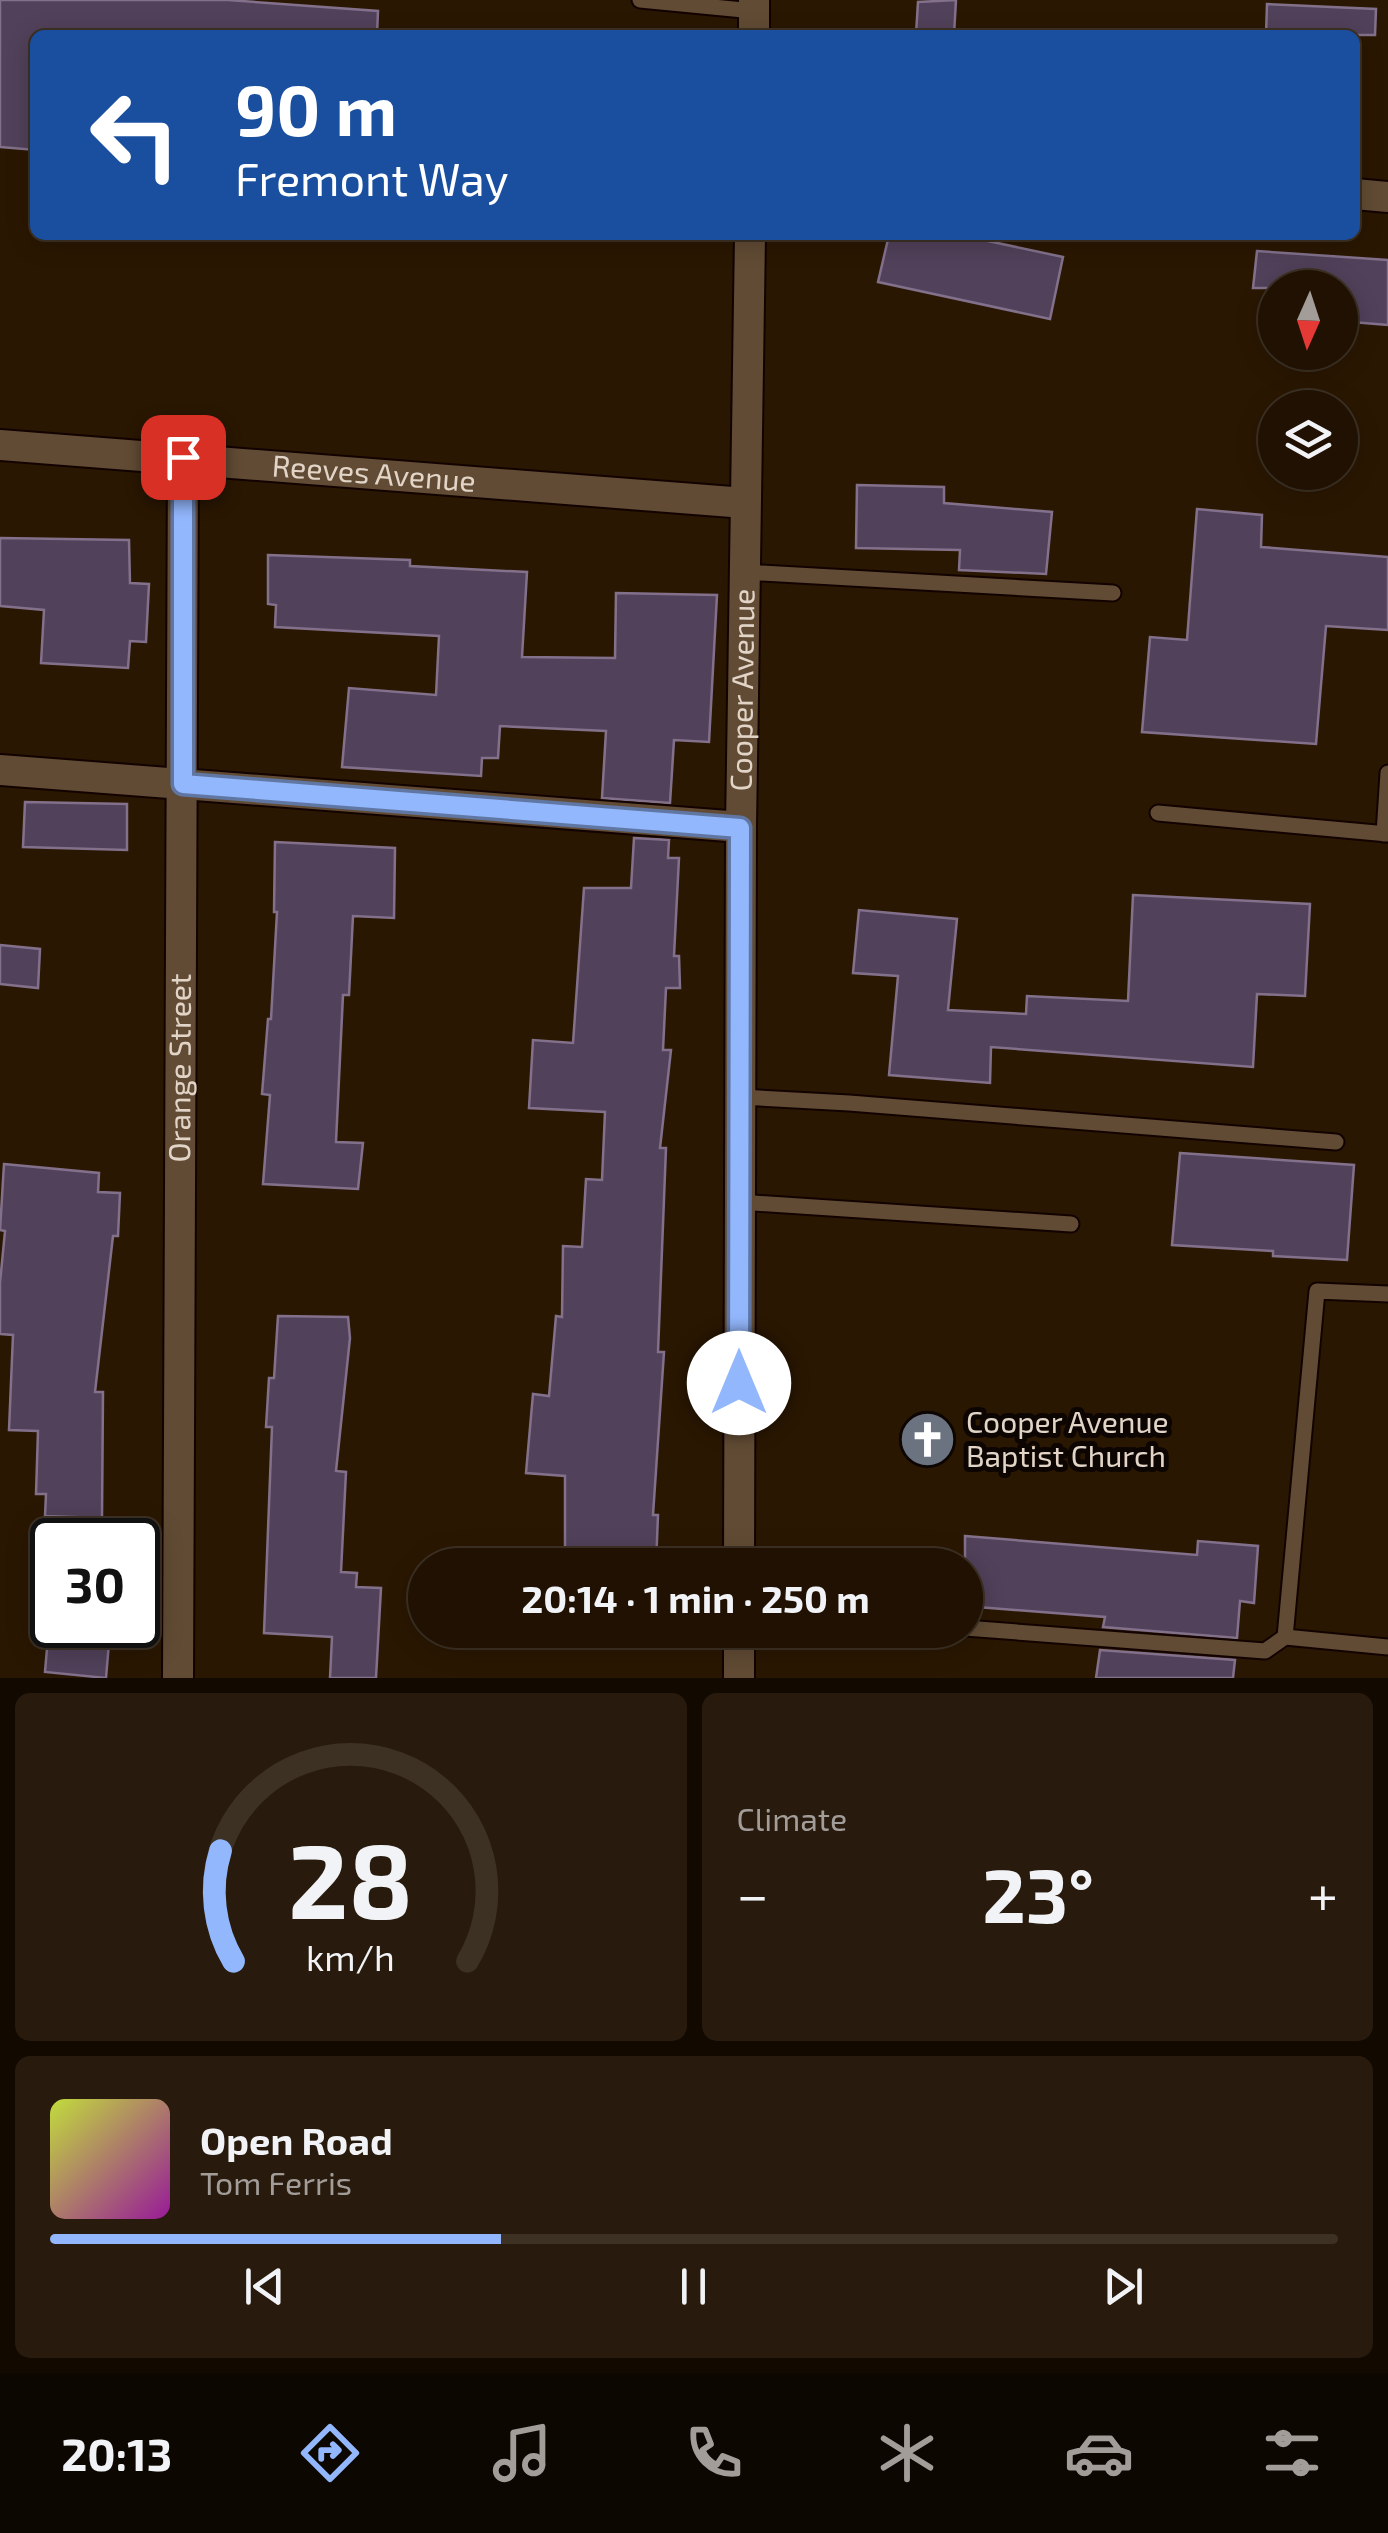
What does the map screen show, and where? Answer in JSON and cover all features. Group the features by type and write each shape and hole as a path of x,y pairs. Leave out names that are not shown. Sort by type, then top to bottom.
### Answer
{"street":[{"path":"1360,194 1388,196"},
{"name":"Cooper Avenue","path":"739,1548 740,828 750,240"},
{"name":"Reeves Avenue","path":"0,444 745,503"},
{"name":"Orange Street","path":"178,1678 183,457"},
{"path":"0,770 740,828"},
{"path":"739,1648 739,1678"}],"lane":[{"path":"640,0 754,15"},
{"path":"744,572 1113,593"},
{"path":"1158,813 1386,834 1388,773"},
{"path":"740,1097 1336,1142"},
{"path":"739,1202 1071,1224"},
{"path":"1285,1636 1316,1292 1388,1294"},
{"path":"983,1629 1264,1650 1285,1636 1388,1647"}],"building":[{"path":"0,0 228,0 378,11 377,30 30,30 30,150 0,147"},
{"path":"956,0 954,30 916,30 918,2"},
{"path":"1267,4 1376,9 1375,35 1360,35 1360,30 1266,30"},
{"path":"888,240 983,240 1063,257 1050,319 878,282"},
{"path":"1257,251 1388,260 1388,325 1358,322 1358,270 1258,270 1258,288 1253,288"},
{"path":"857,485 944,487 944,503 1052,512 1046,574 959,570 960,550 856,548"},
{"path":"1197,509 1262,515 1261,547 1388,557 1388,630 1326,626 1316,744 1142,732 1150,637 1187,640"},
{"path":"0,538 129,540 130,583 149,584 146,642 130,641 128,668 41,663 44,610 0,606"},
{"path":"268,555 410,560 410,566 527,572 522,657 615,658 616,593 717,595 709,742 674,740 670,803 602,798 606,731 500,726 498,758 482,758 481,776 342,767 349,688 436,695 439,636 275,627 276,605 268,604"},
{"path":"25,802 127,804 127,850 23,847"},
{"path":"634,838 669,840 668,858 679,858 674,956 679,956 680,988 666,988 663,1050 671,1050 660,1148 666,1148 658,1352 664,1352 653,1515 658,1515 657,1548 565,1548 565,1476 526,1473 533,1394 549,1396 556,1316 562,1317 563,1246 582,1247 586,1179 602,1180 605,1112 529,1108 533,1040 573,1043 584,888 631,888"},
{"path":"275,842 395,848 394,918 353,916 349,995 343,995 336,1142 363,1143 358,1189 263,1184 270,1095 262,1094 277,912"},
{"path":"1133,895 1310,904 1305,996 1257,994 1253,1067 991,1047 990,1083 889,1075 898,976 853,973 859,910 957,919 948,1010 1026,1014 1027,996 1128,1001"},
{"path":"0,945 40,949 38,988 0,984"},
{"path":"1180,1153 1354,1165 1347,1260 1172,1245"},
{"path":"4,1164 99,1173 98,1192 120,1193 118,1236 113,1236 95,1392 103,1392 102,1518 45,1516 46,1494 36,1494 38,1431 9,1430 13,1335 0,1334 5,1231 0,1230"},
{"path":"278,1316 348,1317 350,1338 336,1471 346,1472 341,1572 357,1573 356,1587 381,1588 376,1678 330,1678 332,1637 264,1633 272,1427 266,1427"},
{"path":"965,1536 1197,1555 1198,1541 1258,1546 1254,1603 1240,1601 1237,1638 1103,1627 1105,1617 983,1607 983,1548 965,1548"},
{"path":"47,1648 109,1648 106,1678 45,1672"},
{"path":"1100,1650 1235,1660 1233,1678 1096,1678"}],"place":[{"name":"Cooper Avenue Baptist Church","path":"927,1440"}],"route":[{"path":"183,457 183,784 740,828 739,1383"}]}
